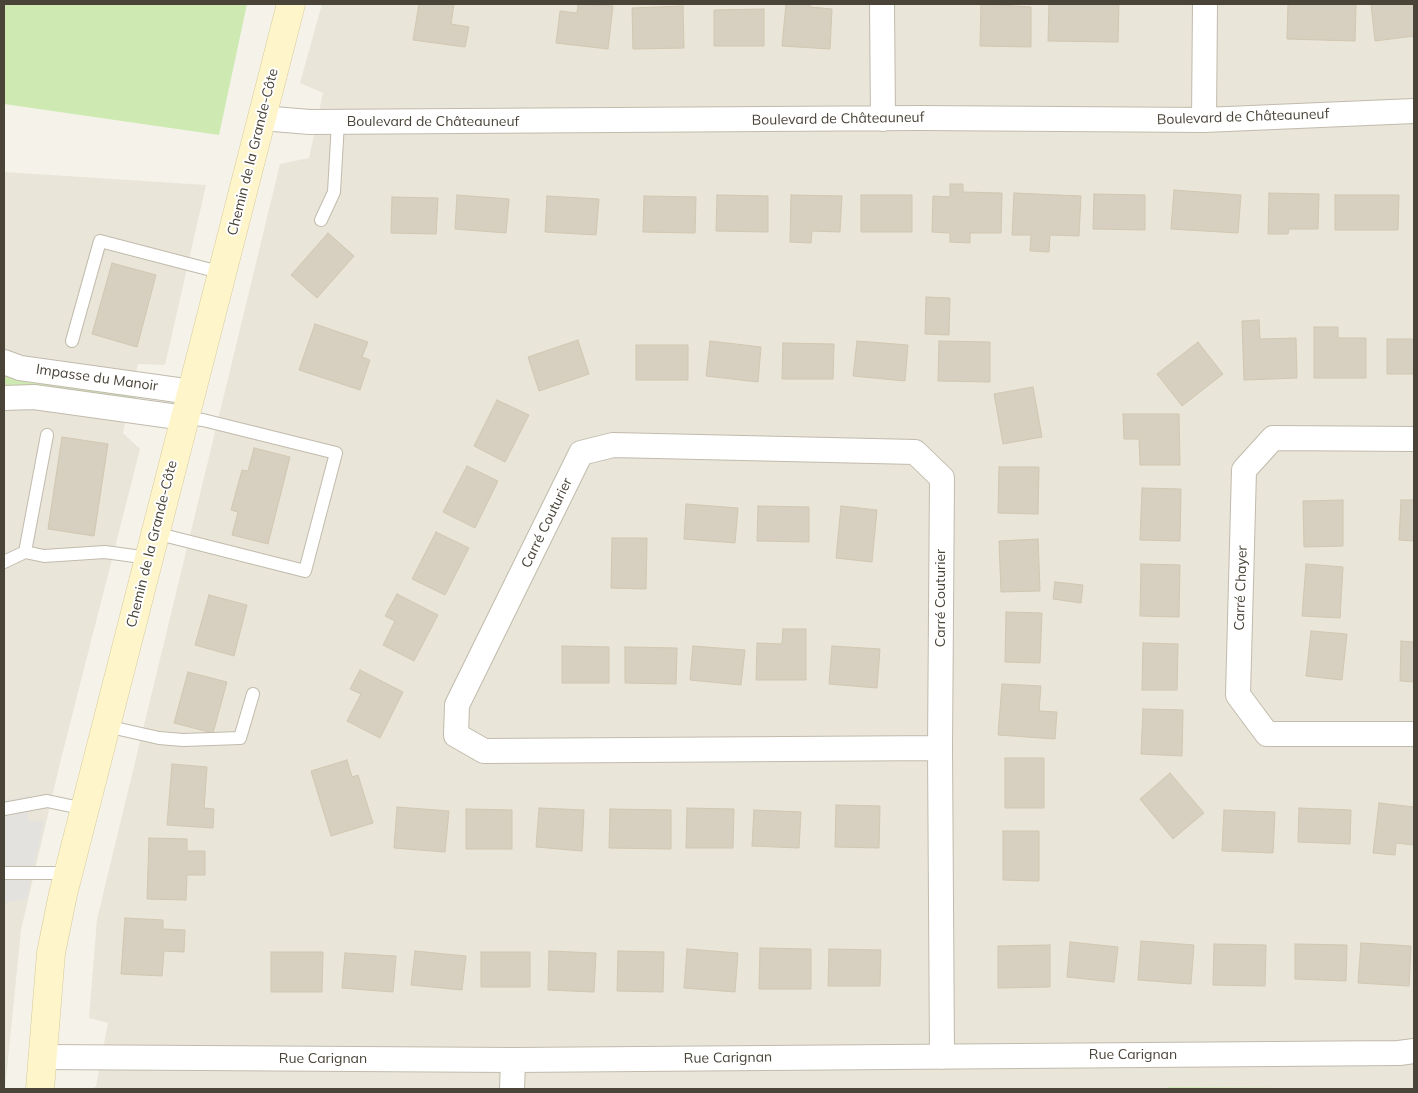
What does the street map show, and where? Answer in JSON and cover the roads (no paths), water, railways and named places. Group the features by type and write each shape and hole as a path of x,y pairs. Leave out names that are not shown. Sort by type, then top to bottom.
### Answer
{"main road":[{"name":"Chemin de la Grande-Côte","path":"40,1089 51,953 68,874 291,4"}],"street":[{"path":"882,4 882,119"},
{"path":"1204,120 1205,4"},
{"name":"Boulevard de Châteauneuf","path":"261,118 284,122 882,119 1204,120 1414,111"},
{"name":"Impasse du Manoir","path":"4,362 20,368 192,392"},
{"name":"Impasse du Manoir","path":"4,398 34,396 185,418"},
{"name":"Carré Chayer","path":"1414,439 1273,438 1244,470 1238,695 1268,734 1414,734"},
{"name":"Carré Couturier","path":"940,748 484,751 456,735 457,705 581,453 613,445 914,452 942,478 940,748 942,1056"},
{"name":"Rue Carignan","path":"42,1057 513,1060 1399,1053 1414,1051"},
{"path":"512,1089 513,1060"}],"lane":[{"path":"321,220 334,192 337,175 338,122"},
{"path":"72,341 100,240 223,273"},
{"path":"4,562 25,552 44,556 105,552 152,545 305,571 336,452 203,420 185,418"},
{"path":"25,552 46,435"},
{"path":"106,726 159,738 183,740 240,738 253,694"},
{"path":"4,808 48,801 85,809"},
{"path":"4,873 68,874"}]}
